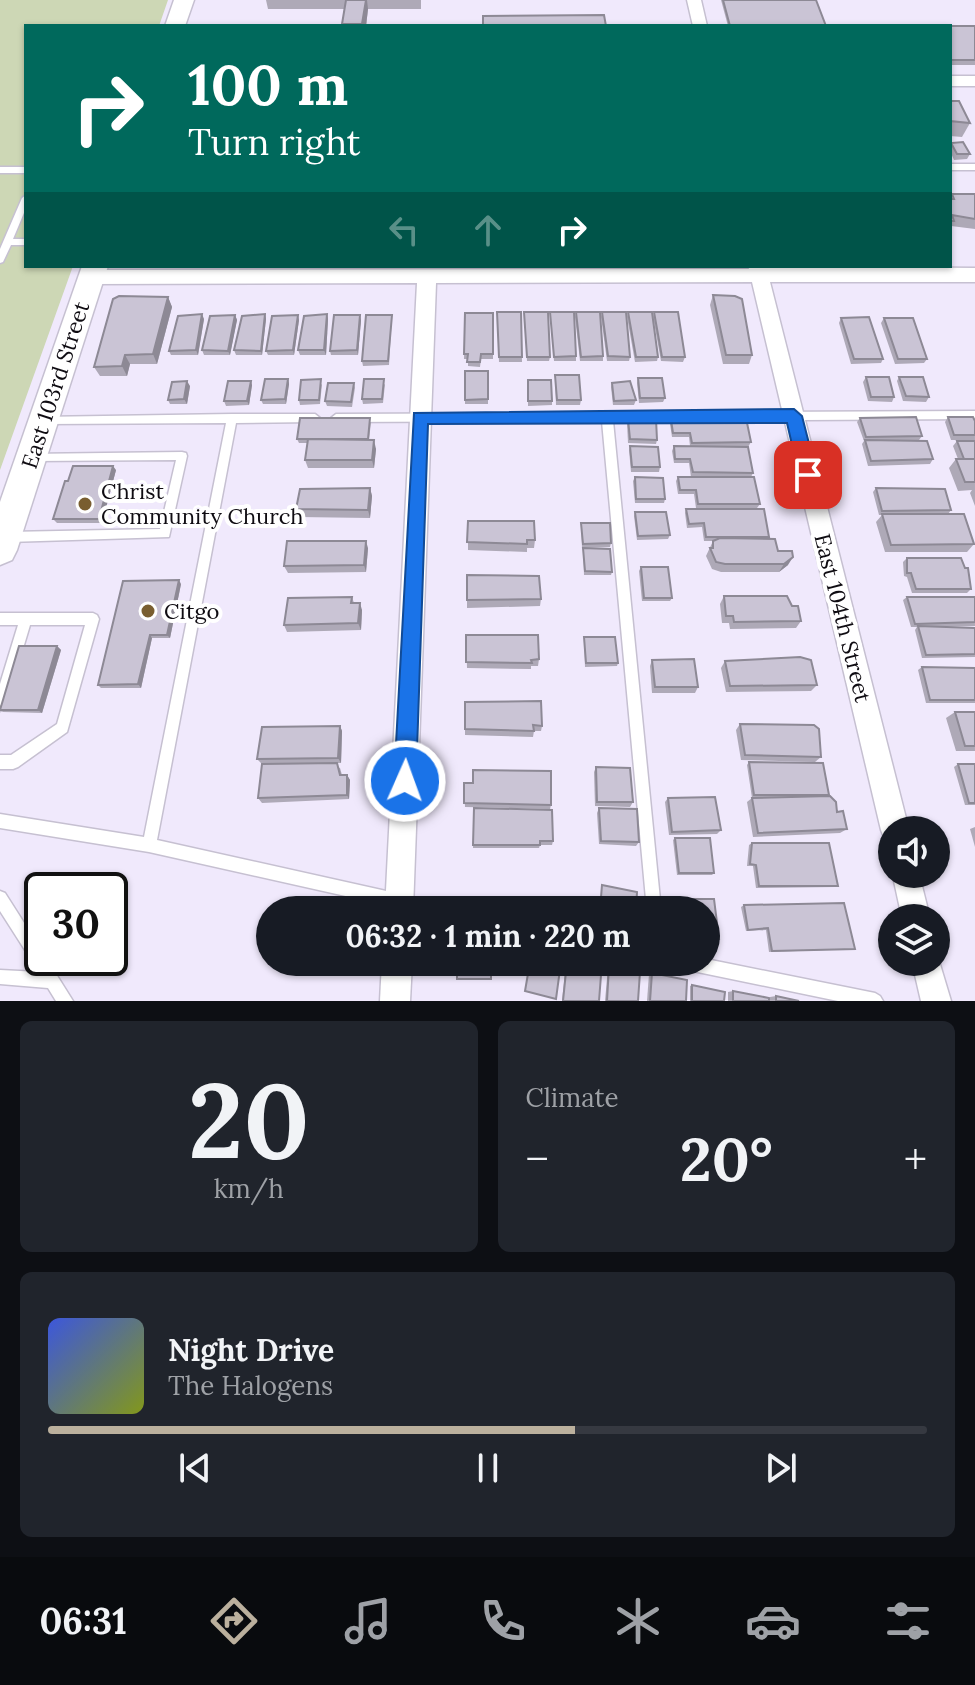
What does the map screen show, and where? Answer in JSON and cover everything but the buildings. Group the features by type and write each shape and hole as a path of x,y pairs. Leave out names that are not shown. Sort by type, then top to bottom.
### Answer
{"main road":[{"path":"176,24 184,0"},
{"name":"East 103rd Street","path":"2,543 93,272"}],"street":[{"path":"694,0 700,24"},
{"path":"952,81 975,81"},
{"path":"93,272 427,276 758,271 975,275"},
{"name":"East 104th Street","path":"758,271 892,816"},
{"path":"399,896 427,276"},
{"path":"395,1001 396,976"},
{"path":"930,976 936,1001"}],"lane":[{"path":"952,167 975,167"},
{"path":"0,170 24,170"},
{"path":"0,260 24,203"},
{"path":"8,242 24,242"},
{"path":"44,420 975,415"},
{"path":"607,417 653,896"},
{"path":"149,845 232,418"},
{"path":"2,543 165,534 182,456 31,457"},
{"path":"0,705 26,618"},
{"path":"0,619 93,619 62,728 13,762 0,762"},
{"path":"0,821 149,845 358,896"},
{"path":"0,898 65,1001"},
{"path":"720,970 875,1001"},
{"path":"0,977 53,981"}],"green space":[{"path":"0,0 168,0 160,24 24,24 24,268 72,268 0,470"}],"place":[{"name":"Christ Community Church","path":"85,504"},
{"name":"Citgo","path":"148,611"}],"route":[{"path":"405,781 420,418 794,416 808,475"}]}
